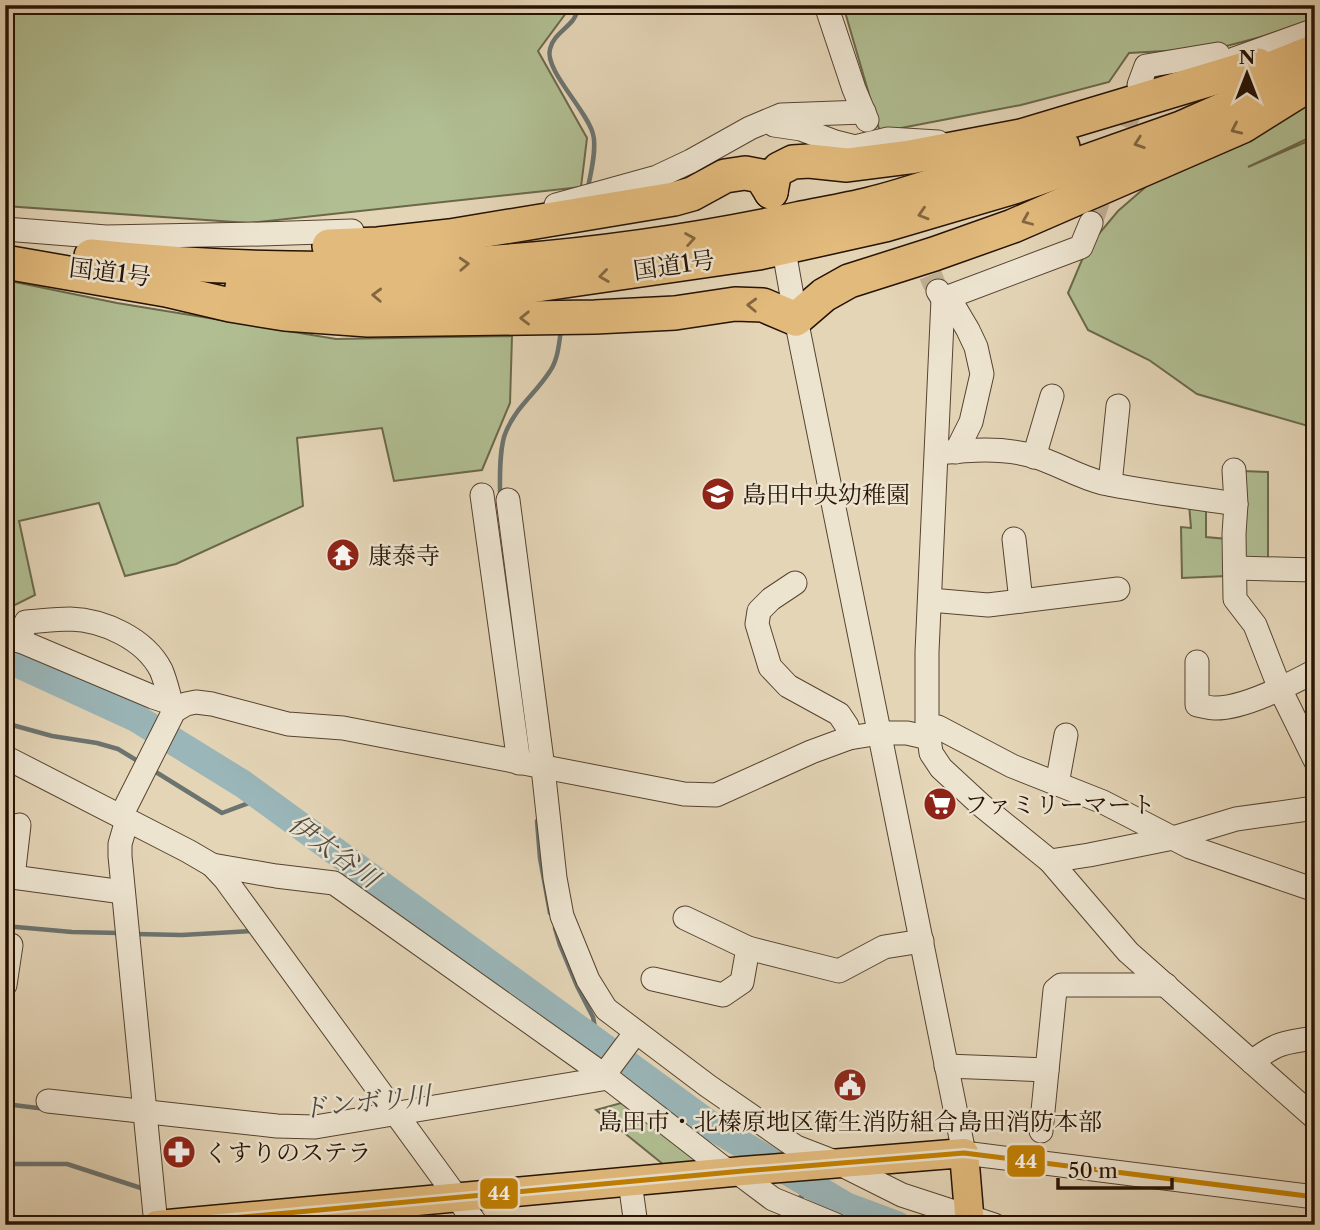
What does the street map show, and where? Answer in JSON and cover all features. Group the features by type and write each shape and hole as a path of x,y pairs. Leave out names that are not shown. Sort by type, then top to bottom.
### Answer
{"highway":[{"path":"53,253 378,244 450,236 674,199 692,194 725,176 745,173 761,176 773,201 774,176 779,169 793,162 809,161 847,166 1021,136 1315,49"},
{"name":"国道1号","path":"5,246 142,262 283,268 390,267 580,256 656,245 754,229 870,204 1044,153 1217,90 1315,49"},
{"name":"国道1号","path":"5,261 270,290 393,295 530,286 639,271 759,253 885,225 1014,187 1181,128 1315,69"},
{"path":"5,261 285,314 368,320 595,317 675,313 735,304 763,305 796,319 824,295 849,281 1013,226 1244,126 1315,81"}],"main road":[{"path":"157,1225 964,1153 975,1222"}],"street":[{"path":"5,229 106,237 357,231 426,225 554,205 657,177 781,115 865,116 826,5"},
{"path":"761,123 801,130 855,147 888,139 935,143 1052,117 1220,64 1315,30"},
{"path":"1139,85 1146,66 1218,54 1220,64"},
{"path":"939,293 1082,247 1091,223"},
{"path":"786,262 964,1153 1315,1197"},
{"path":"939,293 946,452 927,652 928,732 931,753 941,768 981,805 1049,861 1128,951 1315,1118"},
{"path":"939,293 955,308 968,330 976,347 982,374 971,422 946,452"},
{"path":"1034,457 1052,396"},
{"path":"1110,484 1118,406"},
{"path":"946,452 981,449 1009,451 1110,484 1236,504"},
{"path":"1234,470 1235,599 1255,625 1280,689 1315,760"},
{"path":"482,495 519,763"},
{"path":"508,500 555,878 562,916 589,983 606,1009 708,1086 796,1147 840,1164 901,1195 975,1222"},
{"path":"1014,539 1021,601"},
{"path":"1234,568 1315,570"},
{"path":"795,583 771,598 759,611 757,624 771,667 788,685 839,714 847,726 849,737"},
{"path":"930,600 988,605 1118,589"},
{"path":"157,1225 120,844 124,818 173,710 169,690 160,668 146,649 127,636 102,625 71,619 26,622 12,638 153,697 173,710"},
{"path":"1197,662 1197,705 1215,708 1235,705 1280,689 1315,671"},
{"path":"173,710 196,702 212,704 288,724 343,728 684,794 716,795 849,737 928,732 938,727 1012,766 1103,802 1190,846 1315,890"},
{"path":"1057,784 1066,736"},
{"path":"5,757 212,865 334,883 772,1199 836,1225"},
{"path":"1049,861 1173,838 1236,819 1315,808"},
{"path":"19,825 9,877 123,892"},
{"path":"212,865 225,879 477,1225"},
{"path":"685,918 748,948 839,971 884,947 922,941"},
{"path":"5,985 11,945"},
{"path":"653,979 723,995 742,982 748,948"},
{"path":"1041,1131 1055,990 1061,985 1166,985"},
{"path":"48,1101 277,1126 315,1127 606,1077 636,1032"},
{"path":"1252,1062 1269,1048 1285,1042 1315,1038"},
{"path":"946,1066 1046,1070"},
{"path":"630,1182 636,1225"}],"green space":[{"path":"5,5 569,5 538,51 587,138 581,187 249,223 5,206"},
{"path":"843,5 1315,5 1315,21 1219,48 1129,53 1109,82 1021,105 880,132"},
{"path":"1315,94 1315,135 1248,167 1315,138 1315,428 1197,394 1149,360 1088,330 1068,293 1087,248 1118,211 1164,171"},
{"path":"5,280 117,303 336,339 512,336 510,403 482,470 394,481 382,428 297,438 303,506 176,564 125,576 99,503 19,521 35,595 5,610"},
{"path":"1241,471 1268,472 1268,561 1238,560"},
{"path":"1189,504 1206,508 1206,537 1227,539 1227,576 1182,578 1181,527 1191,528"},
{"path":"621,1103 706,1163 664,1165 596,1110"}],"waterway":[{"path":"580,5 573,20 554,40 550,58 559,79 593,134 594,153 588,187"},
{"path":"500,497 504,437 513,418 553,367 561,330"},
{"name":"伊太谷川","path":"5,658 136,718 243,784 716,1129 846,1206 897,1225"},
{"path":"5,723 52,736 118,749 141,763"},
{"path":"151,769 222,813 262,798"},
{"path":"537,821 540,858 550,913"},
{"path":"5,926 120,933"},
{"path":"555,928 577,986 593,1017 598,1043"},
{"path":"135,934 182,935 252,931"},
{"name":"ドンボリ川","path":"627,1084 643,1078"},
{"name":"ドンボリ川","path":"5,1104 46,1109"},
{"path":"5,1164 67,1164 144,1189"},
{"path":"796,1200 815,1188"},
{"path":"758,1225 763,1222"}],"tunnel":[{"path":"1091,223 1136,94"},
{"path":"879,149 935,286"}],"transit line":[{"name":"44","path":"157,1225 964,1153 1315,1197"}],"place":[{"name":"島田中央幼稚園","path":"718,494"},
{"name":"康泰寺","path":"343,555"},
{"name":"ファミリーマート","path":"940,804"},
{"name":"島田市・北榛原地区衛生消防組合島田消防本部","path":"850,1085"},
{"name":"くすりのステラ","path":"179,1152"}]}
